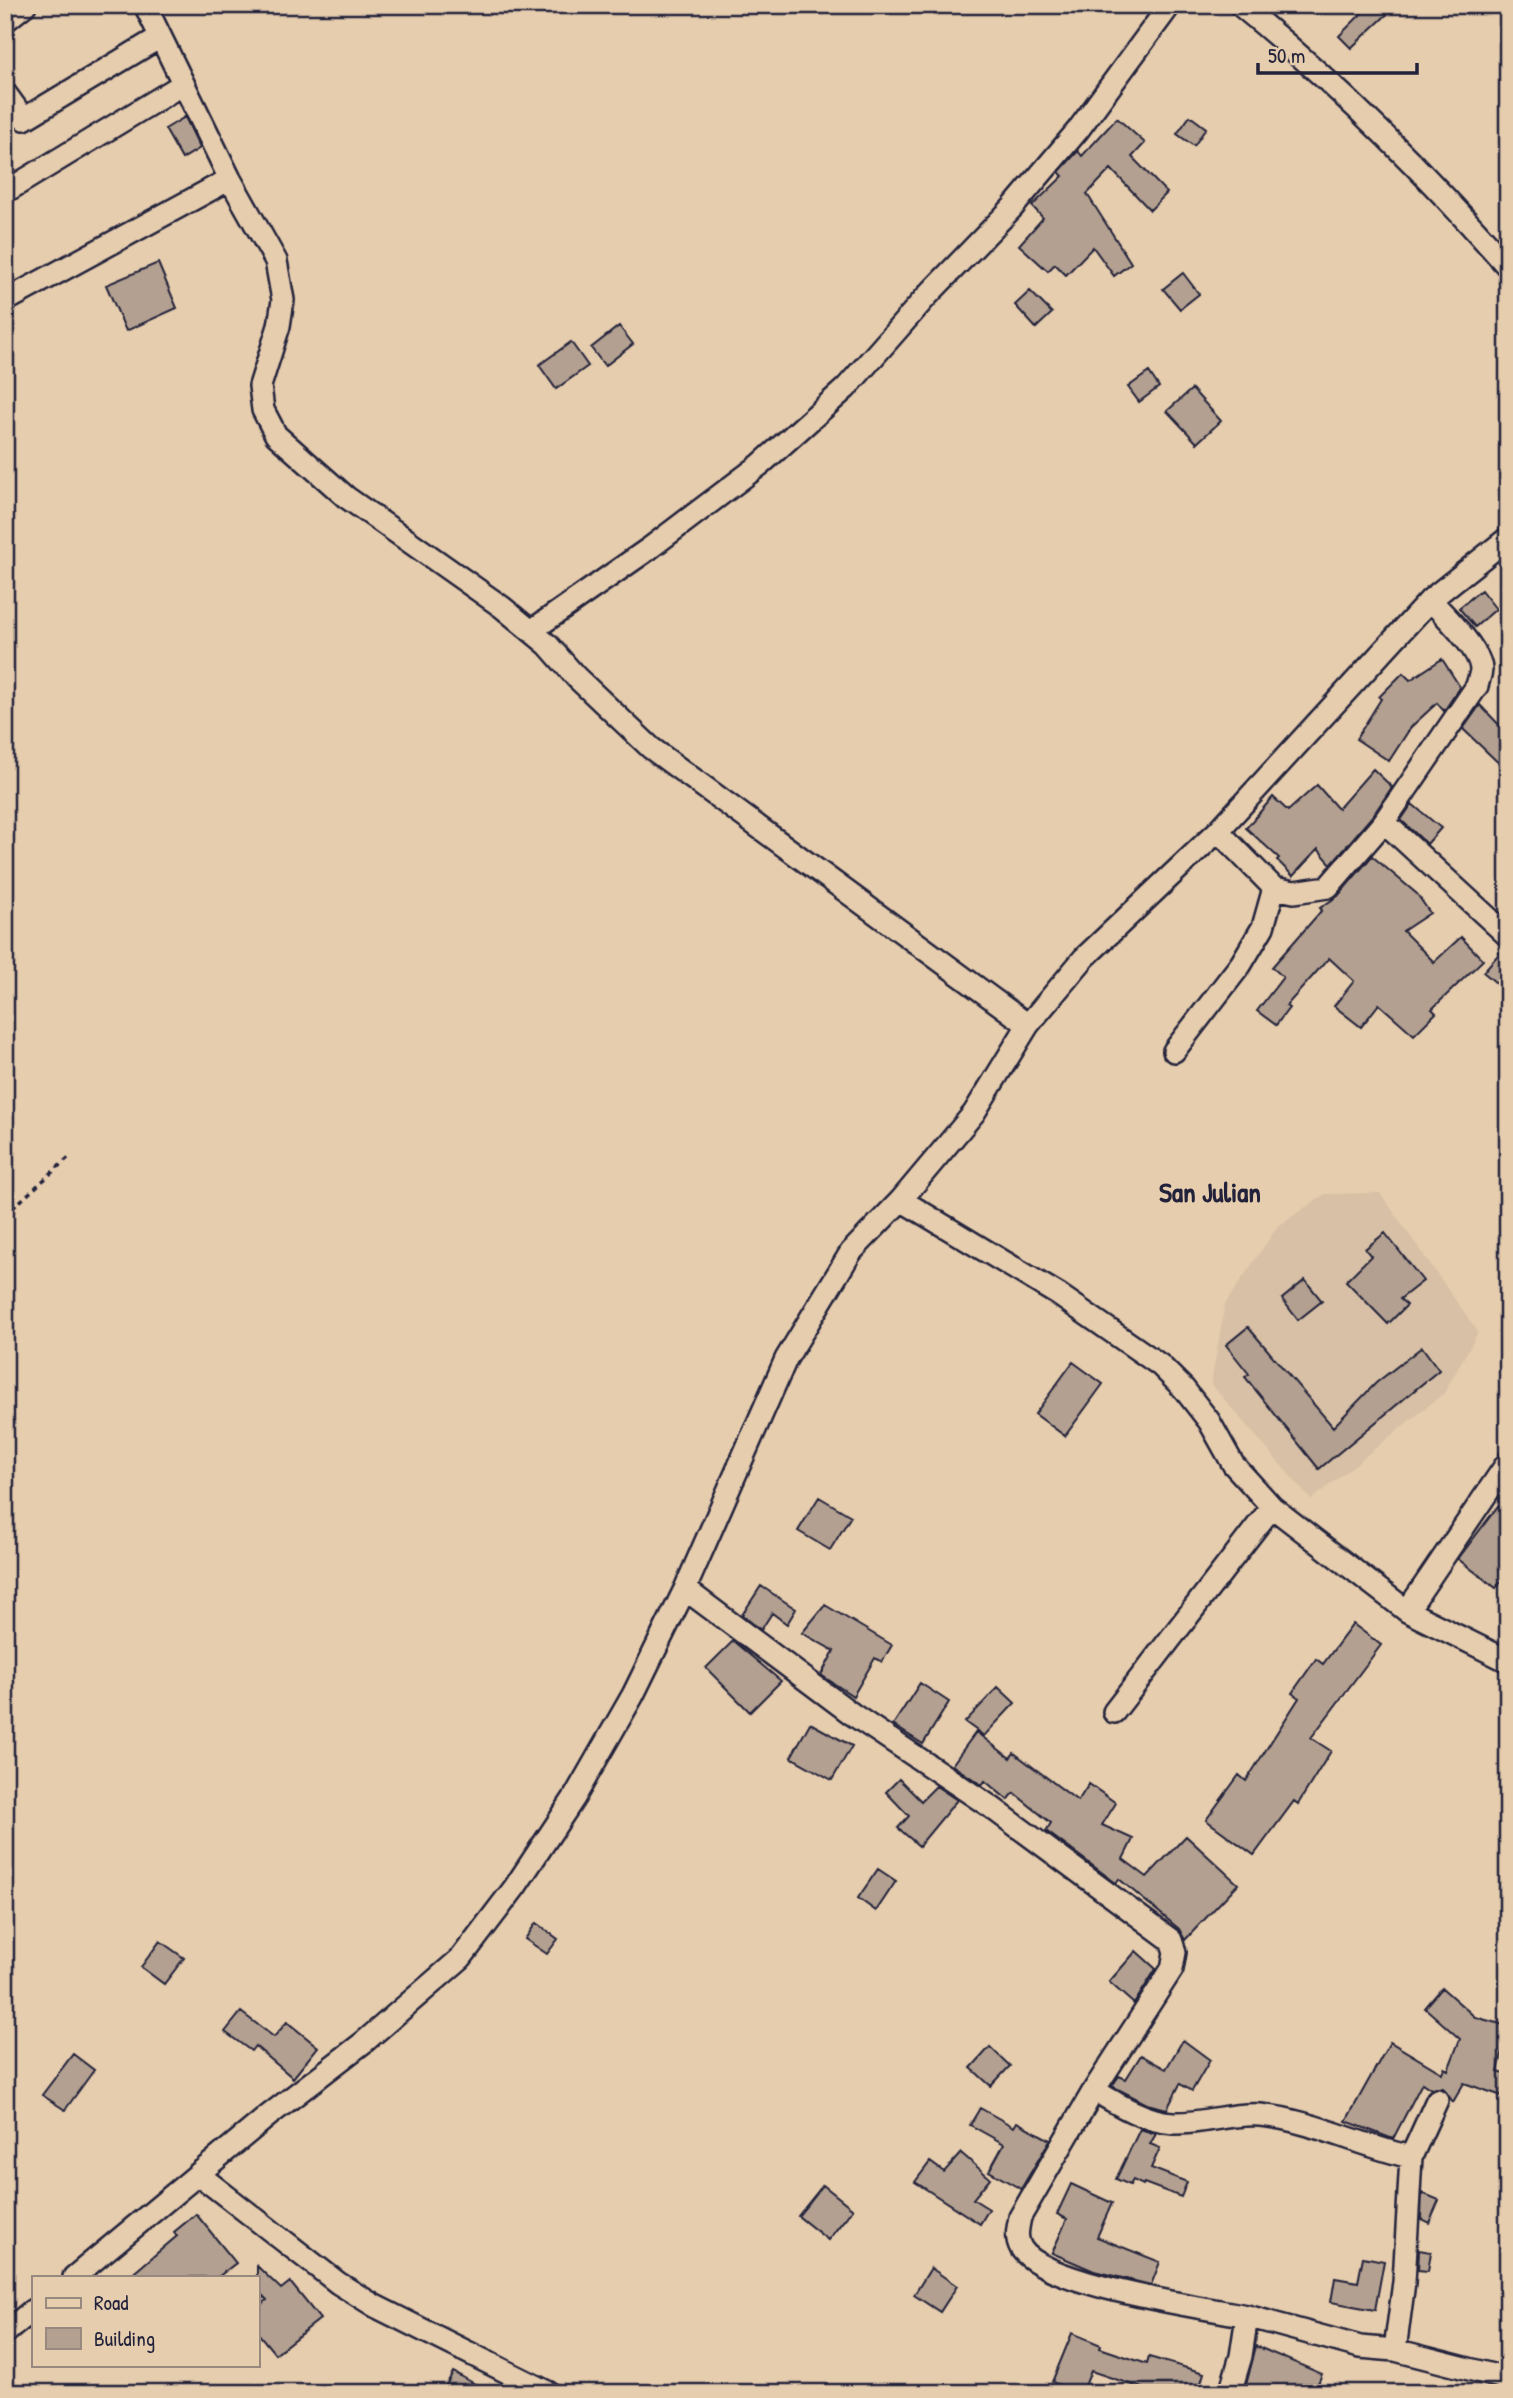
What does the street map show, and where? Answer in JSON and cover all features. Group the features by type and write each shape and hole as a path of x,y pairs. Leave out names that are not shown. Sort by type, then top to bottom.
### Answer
{"street":[{"path":"5,21 24,5"},
{"path":"145,5 230,179 276,261 283,300 279,326 260,386 263,410 276,435 346,497 502,607 531,631 651,748 1028,1025"},
{"path":"531,631 650,548 761,464 846,388 926,297 1012,208 1078,130 1170,5"},
{"path":"1240,5 1311,63 1396,144 1508,267"},
{"path":"5,93 24,119 160,37"},
{"path":"5,192 183,84"},
{"path":"5,301 230,179"},
{"path":"75,2276 364,2042 461,1958 515,1887 574,1798 634,1695 685,1589 786,1359 851,1252 901,1200 974,1113 1028,1025 1084,958 1218,831 1430,600 1508,538"},
{"path":"1218,831 1274,888 1294,892 1328,887 1384,822 1477,686 1481,671 1479,660 1450,621 1430,600"},
{"path":"1384,822 1508,936"},
{"path":"1174,1051 1241,964 1263,927 1274,888"},
{"path":"901,1200 1059,1295 1160,1365 1184,1389 1209,1421 1233,1464 1272,1507 1406,1611 1508,1661"},
{"path":"1406,1611 1508,1462"},
{"path":"1114,1712 1272,1507"},
{"path":"685,1589 852,1714 990,1807 1171,1940 1175,1952 1172,1969 1094,2090 1020,2217 1016,2233 1022,2249 1040,2265 1128,2295 1247,2316 1360,2347 1395,2350 1508,2379"},
{"path":"1094,2090 1143,2115 1173,2123 1259,2115 1299,2123 1365,2146 1411,2157"},
{"path":"1395,2350 1404,2282 1411,2157 1437,2100"},
{"path":"198,2174 338,2283 375,2306 549,2393"},
{"path":"5,2333 32,2311"},
{"path":"1230,2393 1241,2356 1247,2316"}],"path":[{"path":"5,1215 68,1158"}],"shaded area":[{"path":"1380,1193 1478,1332 1444,1393 1311,1500 1211,1384 1225,1304 1278,1226 1325,1194"}],"building":[{"path":"1370,5 1397,5 1351,48 1339,36"},
{"path":"1190,116 1206,128 1194,146 1177,134"},
{"path":"185,117 200,148 182,159 165,129"},
{"path":"1117,118 1145,143 1132,157 1167,193 1150,210 1111,169 1087,194 1131,263 1114,276 1093,247 1066,275 1055,264 1048,271 1019,245 1043,218 1032,206 1063,176 1059,172 1078,151 1082,156"},
{"path":"158,263 177,308 126,331 106,285"},
{"path":"1183,273 1199,294 1180,309 1163,289"},
{"path":"1030,291 1052,313 1036,328 1015,305"},
{"path":"619,326 633,344 605,366 591,348"},
{"path":"571,342 588,366 556,389 539,365"},
{"path":"1149,372 1159,387 1139,402 1128,387"},
{"path":"1192,389 1221,421 1197,443 1167,411"},
{"path":"1481,590 1496,609 1475,627 1459,608"},
{"path":"1442,659 1460,687 1444,711 1437,703 1411,727 1389,761 1356,739 1381,699 1379,697 1403,673 1410,680"},
{"path":"1480,705 1508,734 1508,772 1463,729"},
{"path":"1373,769 1392,787 1374,814 1331,864 1318,849 1293,876 1277,860 1279,858 1246,828 1273,797 1288,811 1317,785 1338,809"},
{"path":"1412,804 1441,828 1427,844 1401,820"},
{"path":"1372,856 1417,894 1430,913 1403,931 1434,962 1461,937 1483,960 1432,1009 1436,1013 1414,1035 1379,1004 1361,1027 1334,1006 1354,981 1329,958 1286,1006 1289,1008 1276,1025 1257,1011 1283,977 1272,967 1322,910 1320,908 1338,896"},
{"path":"1504,948 1508,949 1508,993 1483,972"},
{"path":"1385,1233 1423,1281 1400,1299 1407,1305 1388,1324 1346,1281 1371,1256 1365,1249"},
{"path":"1305,1280 1322,1301 1298,1320 1282,1299"},
{"path":"1248,1327 1333,1427 1376,1383 1422,1347 1439,1370 1319,1469 1245,1377 1249,1374 1226,1345"},
{"path":"1073,1362 1103,1384 1065,1436 1035,1414"},
{"path":"819,1497 851,1516 830,1550 798,1531"},
{"path":"1498,1506 1508,1514 1508,1573 1496,1588 1458,1559"},
{"path":"761,1586 796,1609 787,1624 772,1613 761,1630 742,1615"},
{"path":"825,1605 892,1645 882,1662 875,1658 853,1696 821,1675 834,1651 802,1633"},
{"path":"1353,1624 1381,1645 1311,1738 1331,1751 1298,1804 1294,1801 1254,1855 1206,1820 1239,1775 1246,1781 1299,1698 1292,1693 1316,1659 1323,1664"},
{"path":"733,1641 781,1681 750,1712 706,1668"},
{"path":"920,1683 949,1702 923,1744 893,1725"},
{"path":"998,1687 1015,1703 984,1736 965,1722"},
{"path":"810,1723 852,1746 832,1780 791,1757"},
{"path":"976,1732 1010,1758 1014,1753 1078,1801 1089,1784 1116,1803 1102,1825 1133,1839 1123,1859 1147,1877 1186,1836 1238,1884 1185,1940 1179,1929 1119,1879 1116,1883 1046,1831 1051,1823 1014,1793 1008,1800 985,1781 982,1785 952,1765"},
{"path":"899,1779 921,1801 936,1786 957,1800 919,1846 898,1828 909,1816 886,1792"},
{"path":"878,1869 896,1881 876,1911 858,1898"},
{"path":"536,1923 558,1939 547,1954 525,1939"},
{"path":"160,1941 184,1958 164,1984 141,1967"},
{"path":"1136,1951 1156,1969 1134,2004 1109,1982"},
{"path":"1442,1988 1475,2017 1508,2026 1498,2072 1508,2075 1508,2098 1464,2083 1453,2102 1443,2088 1431,2089 1422,2083 1393,2139 1346,2121 1390,2042 1442,2073 1444,2068 1448,2070 1460,2039 1425,2008"},
{"path":"241,2012 274,2037 287,2022 318,2047 293,2078 255,2046 251,2051 225,2032"},
{"path":"1183,2040 1210,2060 1192,2091 1180,2084 1167,2109 1147,2104 1112,2086 1119,2076 1126,2079 1141,2055 1166,2069"},
{"path":"990,2047 1010,2066 991,2086 971,2068"},
{"path":"73,2054 94,2070 65,2110 42,2095"},
{"path":"980,2108 1014,2127 1017,2122 1050,2140 1021,2189 989,2171 1004,2144 970,2125"},
{"path":"1140,2129 1156,2134 1150,2144 1160,2148 1151,2168 1187,2182 1181,2197 1144,2183 1143,2185 1133,2180 1130,2185 1116,2179"},
{"path":"961,2153 990,2178 973,2199 989,2209 980,2224 915,2182 930,2162 944,2172"},
{"path":"1071,2184 1112,2203 1097,2237 1160,2262 1151,2285 1094,2271 1052,2253 1067,2219 1057,2214"},
{"path":"823,2185 853,2209 828,2240 798,2216"},
{"path":"1422,2193 1439,2200 1429,2223 1421,2219"},
{"path":"196,2214 236,2263 219,2276 130,2276 177,2236 174,2232"},
{"path":"1419,2250 1431,2252 1428,2271 1418,2270"},
{"path":"1363,2257 1384,2261 1375,2310 1331,2302 1335,2278 1358,2282"},
{"path":"257,2266 281,2289 290,2282 320,2319 275,2354 259,2334 259,2306 267,2300 259,2292"},
{"path":"931,2268 957,2286 940,2312 914,2295"},
{"path":"1072,2333 1101,2345 1100,2348 1147,2364 1149,2357 1204,2373 1198,2393 1157,2393 1091,2371 1082,2393 1052,2382"},
{"path":"1256,2346 1322,2374 1314,2393 1244,2393"},
{"path":"453,2372 491,2393 442,2393"}],"district":[{"name":"San Julian","path":"1210,1192"}]}
